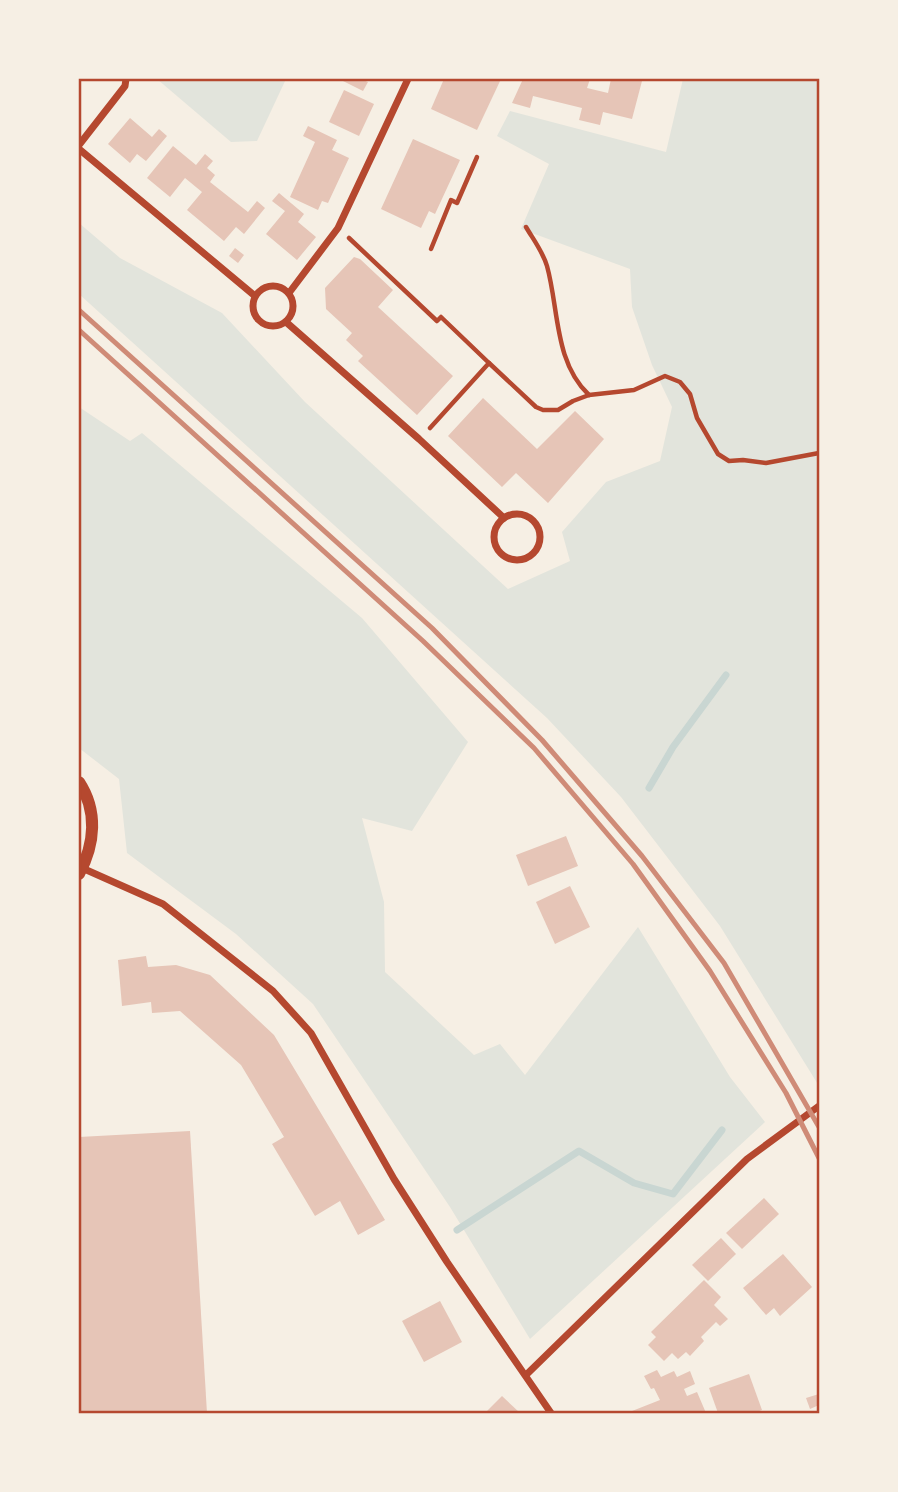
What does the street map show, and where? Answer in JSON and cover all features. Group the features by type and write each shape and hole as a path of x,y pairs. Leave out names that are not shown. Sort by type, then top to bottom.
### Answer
{"street":[{"path":"126,79 125,86 79,147 255,296"},
{"path":"289,293 338,228 408,79"},
{"path":"265,287 284,288 289,293 294,308 286,322 276,327 265,325 253,313 255,296 265,287"},
{"path":"286,322 504,518"},
{"path":"520,514 537,524 539,544 534,553 518,560 503,555 495,542 495,533 504,518 520,514"},
{"path":"79,782 87,794 92,813 92,840 80,871 163,904 273,991 311,1033 401,1189 447,1262 551,1413"},
{"path":"526,1375 747,1158 819,1106"}],"path":[{"path":"431,249 451,200 457,203 477,157"},
{"path":"526,227 546,262 556,323 568,366 578,385 589,395"},
{"path":"338,228 437,321 441,317 536,407 558,410 589,395 634,390 665,376 680,382 690,394 697,418 718,454 729,461 765,463 819,453"},
{"path":"419,439 489,363"}],"shaded area":[{"path":"157,79 286,79 257,141 231,142"},
{"path":"683,79 819,79 819,1086 720,926 621,797 547,718 79,294 79,223 120,258 222,313 305,402 508,589 570,561 562,532 606,482 660,461 672,407 652,365 632,307 630,269 521,229 549,164 497,136 510,111 666,152"},
{"path":"79,407 130,441 142,433 362,618 468,742 412,831 362,818 384,902 385,972 474,1055 500,1044 525,1075 638,927 730,1077 765,1122 530,1339 450,1207 313,1004 236,934 127,853 119,779 79,748"}],"building":[{"path":"339,79 361,79 368,82 363,91"},
{"path":"444,79 501,79 477,130 431,109"},
{"path":"523,79 590,79 587,88 608,93 611,79 642,81 632,119 603,112 600,125 579,120 582,108 533,96 530,108 512,103"},
{"path":"344,90 374,104 359,136 329,122"},
{"path":"130,118 152,137 159,129 167,136 146,161 137,154 130,163 108,144"},
{"path":"308,126 337,140 332,150 349,158 328,203 322,201 318,210 290,197 315,142 303,136"},
{"path":"413,139 460,160 435,214 429,211 421,228 381,209"},
{"path":"173,146 196,165 205,154 213,161 207,168 215,175 210,182 248,212 257,201 265,208 244,234 236,227 224,241 187,210 202,192 185,178 170,197 147,178"},
{"path":"279,193 304,214 298,222 316,237 297,260 266,234 285,211 272,201"},
{"path":"235,248 244,255 238,263 229,256"},
{"path":"354,257 360,259 393,290 378,307 453,376 417,415 358,361 363,356 346,340 352,333 326,309 325,288"},
{"path":"483,398 537,449 575,411 604,439 548,503 516,473 502,487 448,436"},
{"path":"566,836 578,866 528,886 516,855"},
{"path":"570,886 590,927 555,944 536,902"},
{"path":"146,956 148,967 176,965 210,975 274,1035 385,1220 358,1235 340,1201 315,1216 272,1144 284,1137 241,1065 180,1011 152,1013 151,1002 122,1006 118,960"},
{"path":"190,1131 207,1413 79,1413 79,1137"},
{"path":"764,1198 779,1214 742,1249 726,1233"},
{"path":"721,1238 736,1254 708,1281 692,1265"},
{"path":"783,1254 812,1287 780,1316 774,1308 766,1315 743,1288"},
{"path":"704,1280 721,1297 714,1305 728,1319 720,1326 716,1322 701,1337 704,1341 690,1356 686,1352 678,1359 672,1353 664,1361 648,1345 656,1337 651,1332"},
{"path":"440,1301 462,1342 424,1362 402,1321"},
{"path":"657,1370 661,1377 674,1371 677,1377 690,1371 695,1384 684,1389 687,1396 697,1392 706,1413 627,1413 660,1400 644,1376"},
{"path":"749,1374 762,1410 754,1413 718,1413 709,1388"},
{"path":"819,1394 819,1405 810,1409 806,1398"},
{"path":"502,1396 520,1413 485,1413"}],"waterway":[{"path":"649,788 673,747 726,675"},
{"path":"457,1230 579,1151 634,1183 673,1194 722,1130"}],"railway":[{"path":"79,310 432,628 542,740 642,856 724,963 819,1127"},
{"path":"79,330 423,641 534,748 633,864 710,971 786,1093 819,1158"}]}
